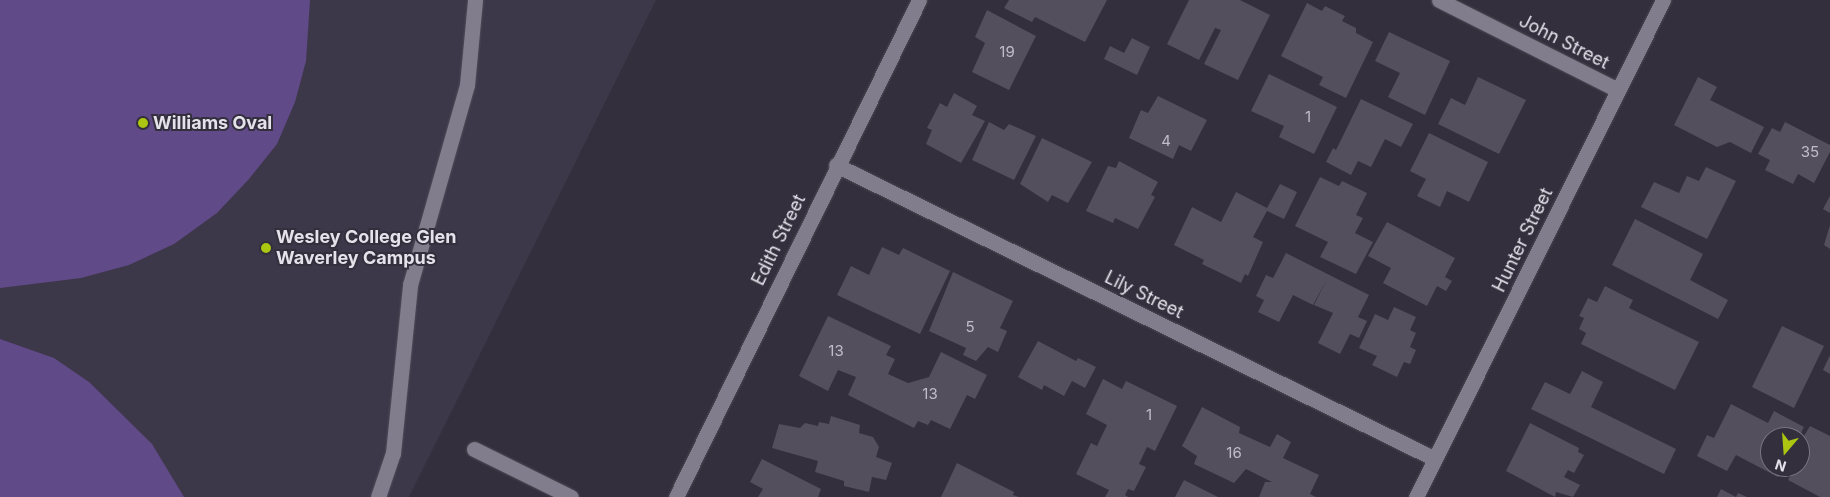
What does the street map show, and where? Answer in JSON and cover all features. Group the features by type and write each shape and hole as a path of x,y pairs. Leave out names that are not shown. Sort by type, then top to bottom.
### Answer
{"street":[{"path":"378,497 393,453 410,285 467,85 475,0"},
{"name":"Edith Street","path":"676,497 836,165 919,0"},
{"name":"John Street","path":"1439,0 1618,90"},
{"name":"Hunter Street","path":"1416,497 1663,0"},
{"name":"Lily Street","path":"836,165 1435,459"},
{"path":"474,448 571,497"}],"shaded area":[{"name":"Wesley College Glen Waverley Campus","path":"0,0 656,0 409,497 0,497"},
{"name":"Williams Oval","path":"0,0 310,0 306,61 295,102 277,144 249,179 217,213 174,244 129,265 81,278 0,288"},
{"path":"0,339 54,358 89,382 152,444 184,497 0,497"}],"building":[{"path":"1009,0 1107,0 1085,42 1035,17 1032,22 1004,8"},
{"path":"1189,0 1240,0 1270,15 1238,80 1204,64 1221,30 1215,28 1199,60 1167,44"},
{"path":"1307,3 1322,11 1325,6 1345,16 1342,21 1356,28 1356,33 1373,42 1346,98 1319,85 1323,77 1281,56"},
{"path":"987,10 1036,36 1009,90 972,72 985,43 975,37"},
{"path":"1389,32 1450,61 1425,115 1388,97 1400,73 1375,61"},
{"path":"1132,38 1150,47 1137,75 1104,59 1110,46 1124,53"},
{"path":"1269,74 1337,107 1314,154 1279,137 1284,126 1251,111"},
{"path":"1478,77 1526,100 1499,154 1438,124 1451,98 1465,105"},
{"path":"1698,77 1717,87 1710,100 1764,127 1751,153 1730,142 1717,147 1674,125"},
{"path":"954,93 977,106 972,115 985,121 961,163 926,144 932,130 927,128 940,103 947,107"},
{"path":"1158,96 1207,120 1191,151 1179,145 1173,159 1129,138 1141,110 1148,113"},
{"path":"1361,99 1413,124 1401,147 1385,139 1371,167 1358,161 1351,175 1326,162 1333,148 1336,150"},
{"path":"989,122 1004,130 1009,124 1036,136 1014,180 972,160"},
{"path":"1785,122 1830,145 1830,152 1814,183 1798,174 1793,184 1765,170 1770,160 1758,154 1772,128 1780,132"},
{"path":"1429,133 1488,162 1469,202 1447,191 1440,207 1417,196 1426,179 1410,171"},
{"path":"1042,138 1092,162 1068,203 1052,195 1048,202 1020,184"},
{"path":"1119,161 1158,182 1151,195 1155,197 1138,229 1115,218 1113,223 1086,211 1108,166 1116,168"},
{"path":"1706,167 1736,181 1707,239 1641,207 1654,182 1679,193 1687,176 1699,181"},
{"path":"1320,177 1339,186 1342,181 1367,193 1356,215 1363,218 1355,233 1373,242 1356,274 1320,257 1328,242 1295,226"},
{"path":"1280,184 1297,192 1284,219 1267,211 1253,237 1263,242 1248,276 1245,274 1241,283 1202,264 1204,260 1174,245 1192,207 1221,222 1236,192 1267,208"},
{"path":"1830,196 1830,213 1823,209"},
{"path":"1635,219 1703,254 1690,280 1728,300 1718,319 1612,265"},
{"path":"1387,222 1455,258 1445,277 1452,281 1446,291 1437,286 1427,306 1383,283 1391,268 1368,256"},
{"path":"1830,225 1830,249 1824,245"},
{"path":"882,247 899,255 903,248 950,271 920,334 837,295 851,266 869,275"},
{"path":"1286,253 1369,295 1358,317 1367,321 1359,338 1350,334 1340,354 1318,343 1333,313 1314,305 1326,281 1313,305 1293,295 1279,322 1258,312 1264,300 1256,296 1266,275 1273,278"},
{"path":"953,272 1013,301 1000,328 1007,331 998,352 988,347 976,361 963,355 966,348 929,331"},
{"path":"1605,286 1633,300 1629,308 1699,342 1675,390 1581,344 1586,333 1579,329 1584,318 1579,316 1588,298 1597,302"},
{"path":"1394,307 1416,317 1410,330 1416,333 1410,347 1416,350 1410,364 1404,362 1397,377 1372,365 1377,356 1359,348 1375,314 1388,320"},
{"path":"828,316 891,346 886,355 895,359 888,374 908,383 929,377 941,352 987,375 975,399 967,395 950,429 931,420 928,425 918,421 914,428 848,395 856,377 838,370 828,391 799,376"},
{"path":"1782,326 1824,346 1794,408 1752,387"},
{"path":"1038,341 1076,361 1078,358 1096,367 1085,388 1072,381 1064,396 1044,385 1042,390 1018,377"},
{"path":"1830,355 1830,374 1823,370"},
{"path":"1582,371 1603,382 1591,407 1676,449 1664,474 1531,409 1545,382 1570,394"},
{"path":"1103,379 1122,389 1126,381 1177,406 1155,451 1147,447 1139,464 1146,467 1134,491 1128,489 1125,495 1128,497 1105,497 1109,490 1076,474 1091,443 1097,446 1107,425 1086,414"},
{"path":"1731,404 1768,423 1774,411 1804,427 1760,427 1760,468 1736,455 1727,471 1697,456 1707,435 1714,438"},
{"path":"1202,407 1240,427 1239,433 1270,447 1277,434 1291,442 1283,458 1319,475 1310,494 1316,497 1259,497 1265,482 1272,482 1246,469 1234,483 1194,464 1197,456 1182,446"},
{"path":"831,416 860,425 859,433 873,437 879,447 876,457 892,463 886,480 872,477 869,492 844,486 844,481 815,472 818,461 772,448 779,424 800,428 805,423 818,426 819,422 829,424"},
{"path":"1530,423 1579,448 1578,452 1584,455 1574,473 1568,470 1564,477 1580,485 1573,497 1556,492 1555,497 1506,471"},
{"path":"1809,427 1830,436 1830,497 1820,497 1788,480 1790,477 1810,477"},
{"path":"762,459 821,489 818,497 758,497 763,489 750,482"},
{"path":"957,463 1014,492 1013,495 1019,497 941,497"},
{"path":"1184,480 1218,497 1175,497"},
{"path":"1721,489 1736,497 1717,497"},
{"path":"1738,493 1747,497 1736,497"}],"place":[{"name":"Williams Oval","path":"143,123"},
{"name":"Wesley College Glen Waverley Campus","path":"266,248"}]}
